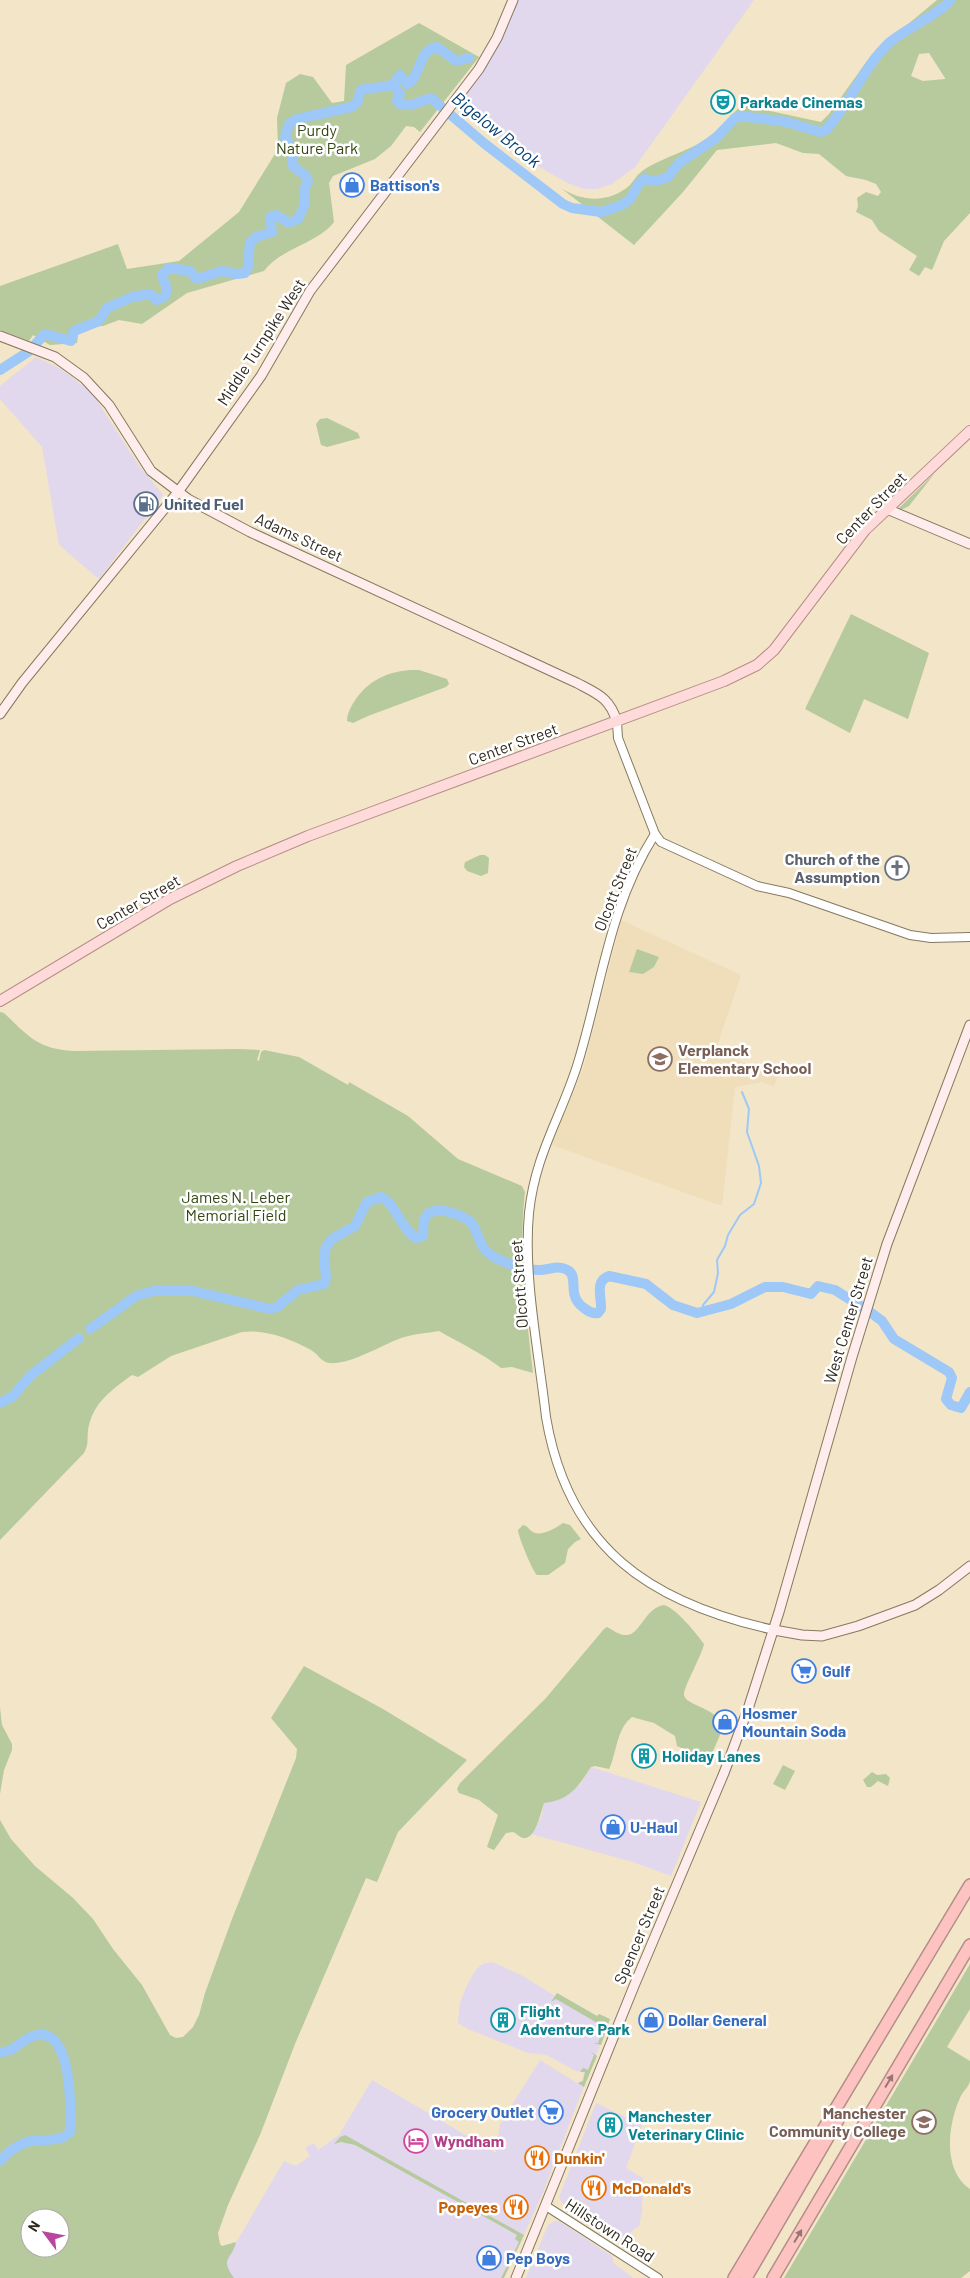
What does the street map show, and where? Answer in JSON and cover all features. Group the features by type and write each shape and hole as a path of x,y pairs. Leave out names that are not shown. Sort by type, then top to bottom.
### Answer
{"highway":[{"path":"734,2278 970,1885"},
{"path":"746,2278 930,1962 954,1911"},
{"path":"773,2278 970,1945"}],"main road":[{"name":"Middle Turnpike West","path":"0,714 22,683 178,492 261,376 310,291 447,112 487,56 513,0"},
{"name":"Adams Street","path":"0,336 31,347 69,366 101,395 148,467 178,492 250,532 578,683 606,699 613,709 617,722"},
{"name":"Center Street","path":"0,1001 170,899 237,866 301,839 724,681 763,660 777,645 859,537 970,431"},
{"path":"887,509 970,544"},
{"name":"West Center Street","path":"774,1630 864,1315 899,1207 970,1025"},
{"path":"774,1630 802,1636 822,1636 858,1626 914,1605 939,1590 970,1566"},
{"name":"Spencer Street","path":"516,2278 634,1986 724,1773 748,1709 774,1630"}],"street":[{"path":"617,722 618,738 654,834 664,843 757,886 789,893 910,935 931,938 970,937"},
{"name":"Olcott Street","path":"654,834 639,862 617,915 576,1069 536,1170 529,1215 529,1259 550,1442 564,1485 582,1518 620,1562 656,1588 698,1608 774,1630"},
{"name":"Hillstown Road","path":"546,2206 658,2278"}],"shaded area":[{"path":"513,0 754,0 635,167 612,184 597,189 584,189 544,170 489,129 457,99 479,69"},
{"path":"36,357 61,369 92,393 138,464 163,495 99,579 59,545 42,447 0,399 0,386"},
{"name":"Verplanck Elementary School","path":"621,920 741,975 715,1052 778,1075 774,1087 762,1082 735,1087 722,1206 552,1145 584,1066"},
{"name":"U-Haul","path":"591,1767 701,1802 671,1876 633,1862 531,1834 541,1818 544,1803 580,1785"},
{"path":"492,1962 521,1975 555,1996 557,1993 597,2016 599,2014 610,2019 542,2195 504,2278 234,2278 229,2272 227,2258 284,2161 296,2166 310,2156 305,2148 314,2143 318,2150 339,2135 372,2080 496,2153 494,2137 498,2137 500,2124 540,2060 577,2083 582,2081 584,2072 576,2071 546,2055 528,2053 468,2029 458,2023 460,2003 467,1985 475,1971 482,1964"},
{"path":"596,2103 642,2125 626,2168 643,2178 642,2212 639,2226 621,2240 563,2204 559,2197"},
{"path":"559,2221 612,2256 614,2263 633,2278 526,2278 548,2225"}],"green space":[{"path":"937,0 970,0 970,213 944,241 932,270 925,267 919,276 909,270 917,256 879,231 872,220 856,212 858,206 857,198 866,192 878,196 881,192 876,184 846,176 819,154 803,153 776,143 717,150 683,192 634,245 561,188 578,196 595,199 621,192 646,168 702,142 742,105 821,122 829,114 872,54","holes":["929,53 945,78 923,81 911,76 919,54"]},
{"name":"Purdy Nature Park","path":"419,23 479,57 420,132 414,127 406,126 391,146 375,159 333,176 329,183 334,222 318,236 280,257 264,271 187,293 142,324 119,320 103,326 79,327 77,343 50,345 33,335 29,341 0,330 0,286 118,244 127,269 179,261 239,212 278,149 277,118 286,83 300,74 313,77 332,103 344,101 346,65"},
{"path":"327,418 358,433 360,438 327,447 321,445 316,424 320,419"},
{"path":"935,473 909,506 898,509"},
{"path":"851,614 929,653 908,719 864,699 850,733 805,709"},
{"path":"419,670 447,679 449,684 446,687 353,723 347,721 354,702 366,687 382,677 399,671"},
{"path":"480,855 485,855 489,858 488,873 481,876 467,871 464,867 465,862"},
{"path":"637,949 659,957 654,967 643,974 629,972"},
{"name":"James N. Leber Memorial Field","path":"0,1012 4,1013 34,1040 61,1050 239,1049 260,1050 257,1060 259,1061 261,1052 264,1050 299,1057 348,1085 349,1082 408,1116 458,1159 522,1186 525,1192 522,1238 524,1283 533,1373 512,1367 501,1368 479,1353 439,1331 393,1341 356,1358 337,1363 324,1361 311,1350 269,1333 242,1332 171,1356 138,1377 132,1375 106,1396 100,1402 92,1417 84,1453 0,1540"},
{"path":"563,1523 570,1525 581,1539 568,1549 565,1563 548,1575 537,1575 526,1554 518,1530 523,1525 533,1532 544,1533"},
{"path":"664,1605 675,1611 704,1644 684,1695 689,1701 710,1712 718,1719 716,1726 720,1735 710,1758 700,1756 677,1746 675,1736 654,1723 632,1717 623,1728 609,1769 591,1767 582,1781 567,1796 544,1803 535,1829 528,1837 523,1838 513,1832 506,1833 494,1850 487,1847 498,1815 479,1800 459,1793 457,1789 460,1783 546,1698 604,1629 607,1627 625,1635 635,1632 652,1611"},
{"path":"304,1666 383,1709 467,1760 398,1832 377,1882 366,1878 295,2044 260,2135 228,2205 218,2233 222,2246 236,2242 227,2262 234,2278 0,2278 0,1820 11,1839 35,1866 73,1898 93,1919 113,1949 142,1985 170,2035 176,2038 183,2037 193,2027 199,2015 232,1919 296,1758 297,1749 271,1718"},
{"path":"0,1707 2,1725 12,1744 12,1750 4,1770 0,1794"},
{"path":"783,1765 795,1771 785,1790 773,1784"},
{"path":"872,1772 877,1775 886,1774 890,1778 888,1786 878,1781 871,1787 867,1787 863,1780"},
{"name":"Manchester Community College","path":"970,1964 970,2009 947,2047 970,2061 970,2081 956,2109 950,2146 951,2159 955,2170 961,2181 970,2189 970,2271 961,2278 784,2278"},
{"path":"557,1993 597,2016 599,2014 610,2019 601,2045 593,2043 598,2043 602,2032 597,2030 599,2024 556,1999 551,2002"},
{"path":"590,2051 597,2056 584,2087 578,2083 583,2081 585,2072 580,2072 583,2068 588,2070 594,2055"},
{"path":"345,2135 524,2235 504,2278 501,2278 519,2242 515,2239 517,2235 355,2145 341,2142 334,2144 340,2137"}],"waterway":[{"name":"Bigelow Brook","path":"393,84 400,94 397,100 400,104 411,105 431,98 485,144 563,204 572,208 601,212 622,205 630,199 640,182 644,179 656,181 668,177 679,163 716,138 735,118 741,116 787,122 820,132 826,130 843,108 872,62 890,42 940,10 950,0"},
{"path":"393,84 400,75 407,84 411,81 415,77 422,59 431,49 437,47 456,61 469,58"},
{"name":"Bigelow Brook","path":"0,370 28,352 45,334 71,341 74,331 99,321 107,308 132,297 150,294 156,300 164,297 167,289 162,275 169,268 190,271 197,279 222,271 237,274 245,273 248,267 250,242 256,237 272,232 270,217 276,215 289,223 298,219 305,204 304,190 308,181 306,176 293,166 291,148 285,137 289,124 297,119 351,107 357,103 361,90 393,84"},
{"path":"703,1313 703,1305 714,1292 718,1273 717,1260 725,1246 728,1235 740,1215 754,1204 761,1183 759,1166 747,1132 749,1109 742,1092"},
{"path":"90,1329 136,1296 153,1291 193,1291 270,1309 277,1307 298,1290 324,1284 326,1278 324,1255 326,1247 332,1239 355,1226 367,1202 381,1197 389,1203 406,1228 416,1238 423,1236 426,1216 436,1211 449,1212 471,1222 485,1250 496,1258 518,1267 533,1270 562,1268 569,1271 573,1278 575,1298 589,1312 593,1313 598,1313 601,1309 600,1286 604,1278 609,1276 646,1284 673,1305 697,1313 731,1304 765,1287 783,1287 811,1294 818,1286 835,1290 882,1321 894,1339 949,1372 952,1378 946,1399 951,1405 961,1408 970,1392"},
{"path":"0,1403 13,1396 30,1376 79,1338"},
{"path":"0,2052 10,2050 33,2036 46,2035 56,2042 67,2069 71,2129 68,2134 58,2139 27,2142 12,2150 0,2161"}],"place":[{"name":"Parkade Cinemas","path":"723,102"},
{"name":"Battison's","path":"352,185"},
{"name":"United Fuel","path":"146,504"},
{"name":"Church of the Assumption","path":"897,868"},
{"name":"Verplanck Elementary School","path":"660,1059"},
{"name":"Gulf","path":"804,1671"},
{"name":"Hosmer Mountain Soda","path":"725,1722"},
{"name":"Holiday Lanes","path":"644,1756"},
{"name":"U-Haul","path":"613,1827"},
{"name":"Flight Adventure Park","path":"503,2020"},
{"name":"Dollar General","path":"651,2020"},
{"name":"Grocery Outlet","path":"551,2112"},
{"name":"Manchester Community College","path":"924,2122"},
{"name":"Manchester Veterinary Clinic","path":"610,2125"},
{"name":"Wyndham","path":"416,2141"},
{"name":"Dunkin'","path":"537,2158"},
{"name":"McDonald's","path":"594,2188"},
{"name":"Popeyes","path":"516,2207"},
{"name":"Pep Boys","path":"489,2258"}]}
